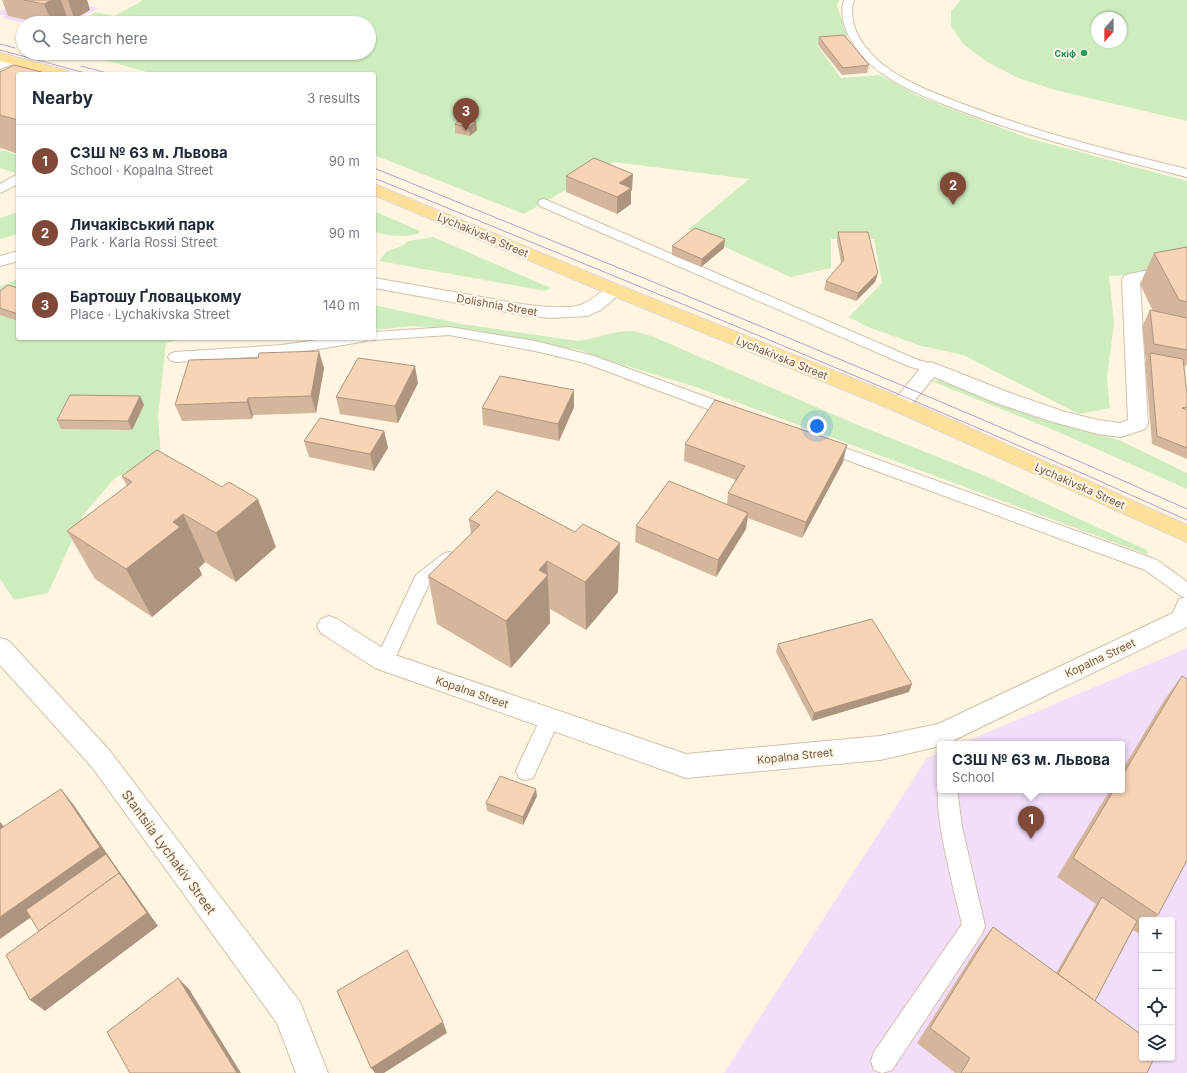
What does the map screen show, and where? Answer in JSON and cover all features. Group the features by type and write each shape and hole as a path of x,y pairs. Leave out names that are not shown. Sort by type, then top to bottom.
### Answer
{"main road":[{"path":"3,60 54,72"},
{"name":"Lychakivska Street","path":"376,190 615,290 900,405 1187,534"}],"street":[{"path":"0,261 16,257"},
{"path":"900,405 931,368 1003,398 1060,417 1098,427 1121,430 1138,424 1131,279 1158,273"},
{"name":"Dolishnia Street","path":"376,283 518,309 550,313 581,312 595,306 615,290"},
{"name":"Kopalna Street","path":"329,626 384,661 686,766 880,748 942,739 1182,619 1187,606"},
{"name":"Stantsiia Lychakiv Street","path":"0,648 101,759 289,1013 312,1073"}],"lane":[{"path":"849,0 846,7 848,20 852,34 861,47 888,73 911,87 987,118 1038,135 1187,174"},
{"path":"0,189 16,179"},
{"path":"544,204 913,362 931,368"},
{"path":"376,336 449,331 535,346 589,359 748,418"},
{"path":"175,357 282,350 348,340"},
{"path":"808,439 1151,565 1187,591"},
{"path":"384,661 422,580 461,549"},
{"path":"526,771 550,719"},
{"path":"883,1061 974,926 951,827 947,793"}],"shaded area":[{"path":"19,0 61,0 99,8 84,16 16,16 16,21 2,18 5,15 0,15 0,11"},
{"path":"1187,648 1187,1073 724,1073 927,758 937,754 937,793 1125,793 1125,741 967,741"}],"green space":[{"path":"140,0 839,0 837,5 848,39 842,42 817,45 841,78 880,75 918,96 1028,138 1187,181 1187,273 1109,276 1114,323 1107,378 1110,408 1079,414 963,355 921,346 868,327 849,317 882,283 874,239 831,239 831,268 790,277 688,230 749,179 614,162 524,214 376,156 376,72 147,72 104,60 376,60 376,16 114,16 142,1"},
{"name":"Скіф","path":"961,0 1187,0 1187,121 1055,90 1018,78 987,62 963,44 951,26 951,11"},
{"path":"96,12 114,16 88,16"},
{"path":"3,150 16,154 16,173 0,168 0,151"},
{"path":"376,212 420,231 418,234 408,236 386,235 376,232"},
{"path":"16,213 16,235 0,239 0,218"},
{"path":"433,237 551,288 545,291 379,261 386,252 404,245 408,241"},
{"path":"16,280 16,340 177,340 166,343 158,416 161,456 115,478 84,514 48,593 14,600 0,579 0,287"},
{"path":"376,305 462,324 578,341 612,333 635,331 654,337 858,425 988,477 1147,550 1148,555 699,388 579,350 524,341 472,330 412,326 376,330"},
{"path":"942,379 1121,441 1187,473 1187,489 1056,431 931,381"}],"building":[{"path":"24,0 52,0 44,4"},
{"path":"844,35 869,65 843,68 819,37"},
{"path":"14,65 41,72 16,72 16,119 0,115 0,72"},
{"path":"462,118 476,122 469,128 455,124"},
{"path":"594,158 633,174 619,183 631,188 617,197 566,176"},
{"path":"695,228 725,239 702,259 672,246"},
{"path":"838,232 868,232 878,273 858,293 826,281 844,260"},
{"path":"1187,247 1187,302 1179,300 1154,253"},
{"path":"8,285 16,287 16,313 0,308 0,291"},
{"path":"1150,310 1187,318 1187,350 1154,344"},
{"path":"319,351 311,396 248,398 247,402 175,405 189,360 258,358 259,353"},
{"path":"1150,353 1183,359 1187,407 1182,408 1187,410 1187,448 1157,436"},
{"path":"358,358 415,366 395,406 336,397"},
{"path":"500,376 574,390 558,424 482,408"},
{"path":"70,395 140,396 128,421 57,420"},
{"path":"715,400 847,445 806,522 728,493 745,466 685,444"},
{"path":"320,418 384,431 370,454 304,441"},
{"path":"157,450 222,487 229,482 258,499 216,533 183,514 173,522 180,527 126,569 67,531 132,482 122,476"},
{"path":"669,481 748,513 718,560 636,526"},
{"path":"497,491 575,532 583,524 620,543 585,582 547,561 539,570 548,575 506,621 428,576 480,525 469,519"},
{"path":"872,619 912,684 814,713 778,644"},
{"path":"1182,676 1187,679 1187,860 1158,915 1073,858 1112,793 1125,793 1125,771"},
{"path":"500,776 536,789 523,817 486,803"},
{"path":"61,789 100,847 0,917 0,829"},
{"path":"106,854 124,880 119,873 39,931 26,910"},
{"path":"119,873 147,913 30,1000 6,955"},
{"path":"1102,897 1137,921 1095,1001 1058,974"},
{"path":"993,927 1139,1033 1139,1061 1153,1061 1147,1073 961,1073 970,1058 930,1028"},
{"path":"407,950 443,1022 371,1068 337,991"},
{"path":"178,978 237,1073 130,1073 107,1032"}],"tram line":[{"path":"0,44 15,48"},
{"path":"0,50 16,54"},
{"path":"37,60 82,72"},
{"path":"81,66 104,72"},
{"path":"376,169 884,378 1086,464 1187,509"},
{"path":"376,179 884,388 1187,520"}],"place":[{"name":"Скіф","path":"1084,53"},
{"name":"Бартошу Ґловацькому","path":"466,131"},
{"name":"Личаківський парк","path":"953,205"},
{"name":"СЗШ № 63 м. Львова","path":"1031,839"}]}
